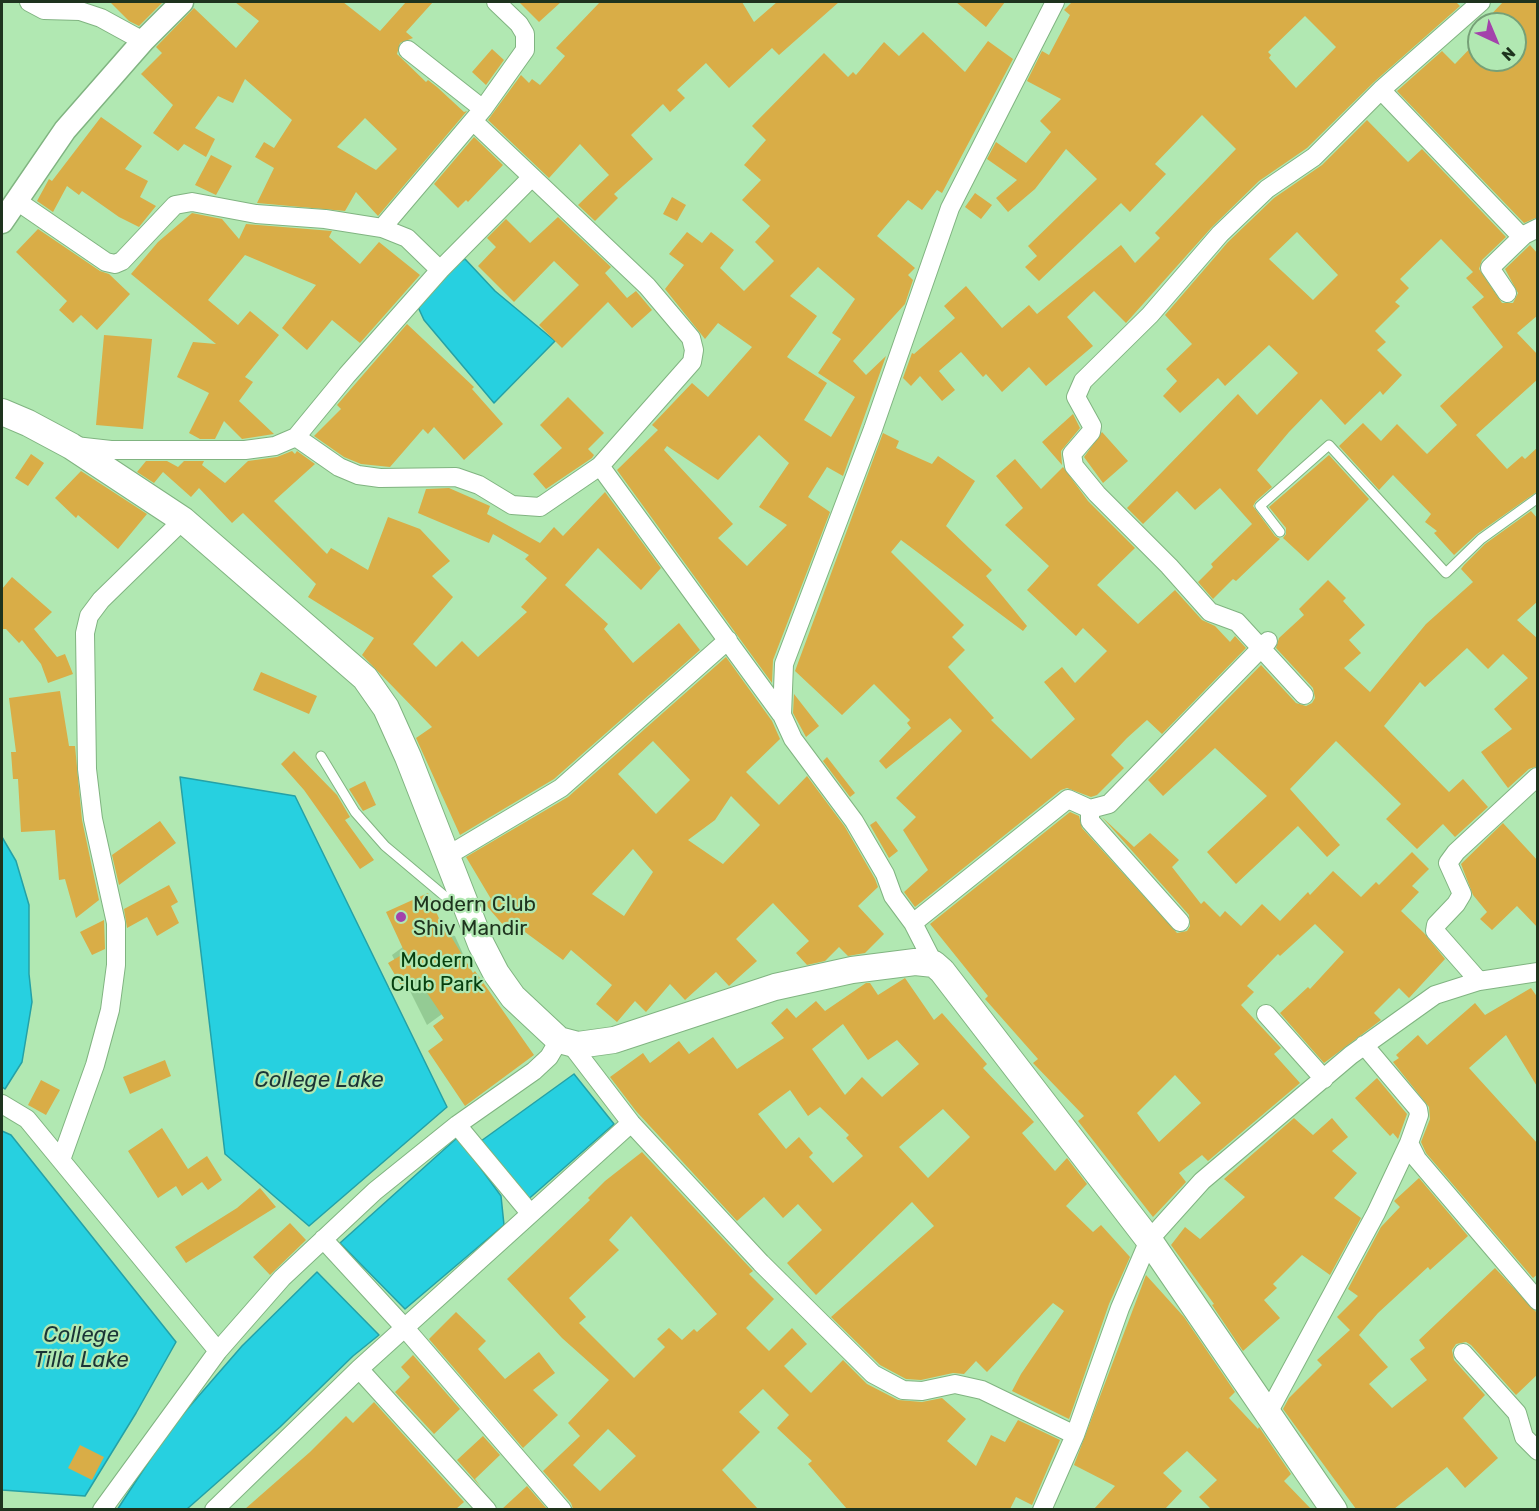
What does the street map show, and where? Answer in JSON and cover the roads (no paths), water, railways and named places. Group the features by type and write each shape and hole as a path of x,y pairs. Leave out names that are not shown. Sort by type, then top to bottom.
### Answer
{"main road":[{"path":"2,411 71,446 183,520 365,678 391,718 481,944 507,989 533,1018 564,1041 578,1045 614,1040 775,987 852,970 915,962 934,964 1149,1240 1334,1509"}],"street":[{"path":"29,2 44,10 80,11 101,18 143,41"},
{"path":"2,222 65,130 143,41 182,2"},
{"path":"382,228 478,115 525,51 525,34 519,24 496,2"},
{"path":"782,715 784,664 873,429 950,208 1055,2"},
{"path":"1304,695 1265,644 1237,622 1210,612 1169,566 1097,494 1074,466 1072,454 1091,432 1092,426 1076,397 1083,381 1143,322 1220,234 1267,189 1314,158 1381,90 1481,2"},
{"path":"296,437 339,467 358,476 456,477 479,485 512,505 540,507 600,466 692,362 694,351 691,338 647,286 531,178 478,115 408,50"},
{"path":"1381,90 1513,228 1531,232"},
{"path":"71,446 111,450 245,450 275,446 296,437 347,375 440,270 531,178"},
{"path":"17,201 106,262 115,264 122,261 175,205 192,202 256,214 325,219 382,228 407,238 440,270"},
{"path":"1507,293 1490,268 1531,232"},
{"path":"600,466 782,715 793,739 854,821 885,874 893,896 914,923 934,964"},
{"path":"61,1160 95,1065 110,1010 116,964 116,923 93,819 87,769 85,633 89,616 101,600 183,520"},
{"path":"447,856 561,788 728,640"},
{"path":"914,923 1068,799 1090,809 1109,804 1265,644"},
{"path":"1479,981 1435,931 1436,925 1456,904 1462,894 1448,863 1456,852 1537,777"},
{"path":"1090,809 1090,821 1180,922"},
{"path":"1042,1509 1075,1435 1120,1308 1149,1240 1202,1181 1364,1045 1435,995 1479,981 1538,972"},
{"path":"1266,1014 1324,1079"},
{"path":"102,1509 219,1351 282,1278 375,1191 457,1125 534,1071 564,1041 631,1123 761,1263 873,1374 903,1390 922,1390 955,1384 982,1390 1075,1435"},
{"path":"1268,1413 1376,1213 1409,1143 1419,1114 1418,1109 1364,1045"},
{"path":"2,1104 27,1119 219,1351"},
{"path":"214,1509 404,1327 524,1206 631,1123"},
{"path":"457,1125 524,1206"},
{"path":"1409,1143 1417,1159 1538,1301"},
{"path":"323,1239 404,1327 562,1509"},
{"path":"1463,1353 1517,1413 1524,1437 1538,1451"},
{"path":"359,1369 486,1509"}],"lane":[{"path":"1280,532 1260,506 1329,445 1446,573 1481,539 1538,498"},
{"path":"321,756 355,812 385,846 471,918"}],"water":[{"path":"465,259 495,291 555,341 494,403 424,320 418,307 439,273"},
{"name":"College Lake","path":"180,777 295,796 447,1107 309,1226 225,1154"},
{"path":"2,837 16,861 29,905 29,974 32,1002 22,1062 5,1089 2,1087"},
{"path":"574,1074 614,1124 524,1203 481,1141"},
{"name":"College Tilla Lake","path":"2,1131 11,1135 176,1342 85,1496 2,1490"},
{"path":"458,1137 501,1196 504,1225 405,1309 340,1243"},
{"path":"317,1272 379,1335 353,1356 280,1427 187,1509 117,1510 170,1429 242,1346"}],"place":[{"name":"Modern Club Shiv Mandir","path":"401,917"}],"park label":[{"name":"Modern Club Park","path":"437,973"}]}
